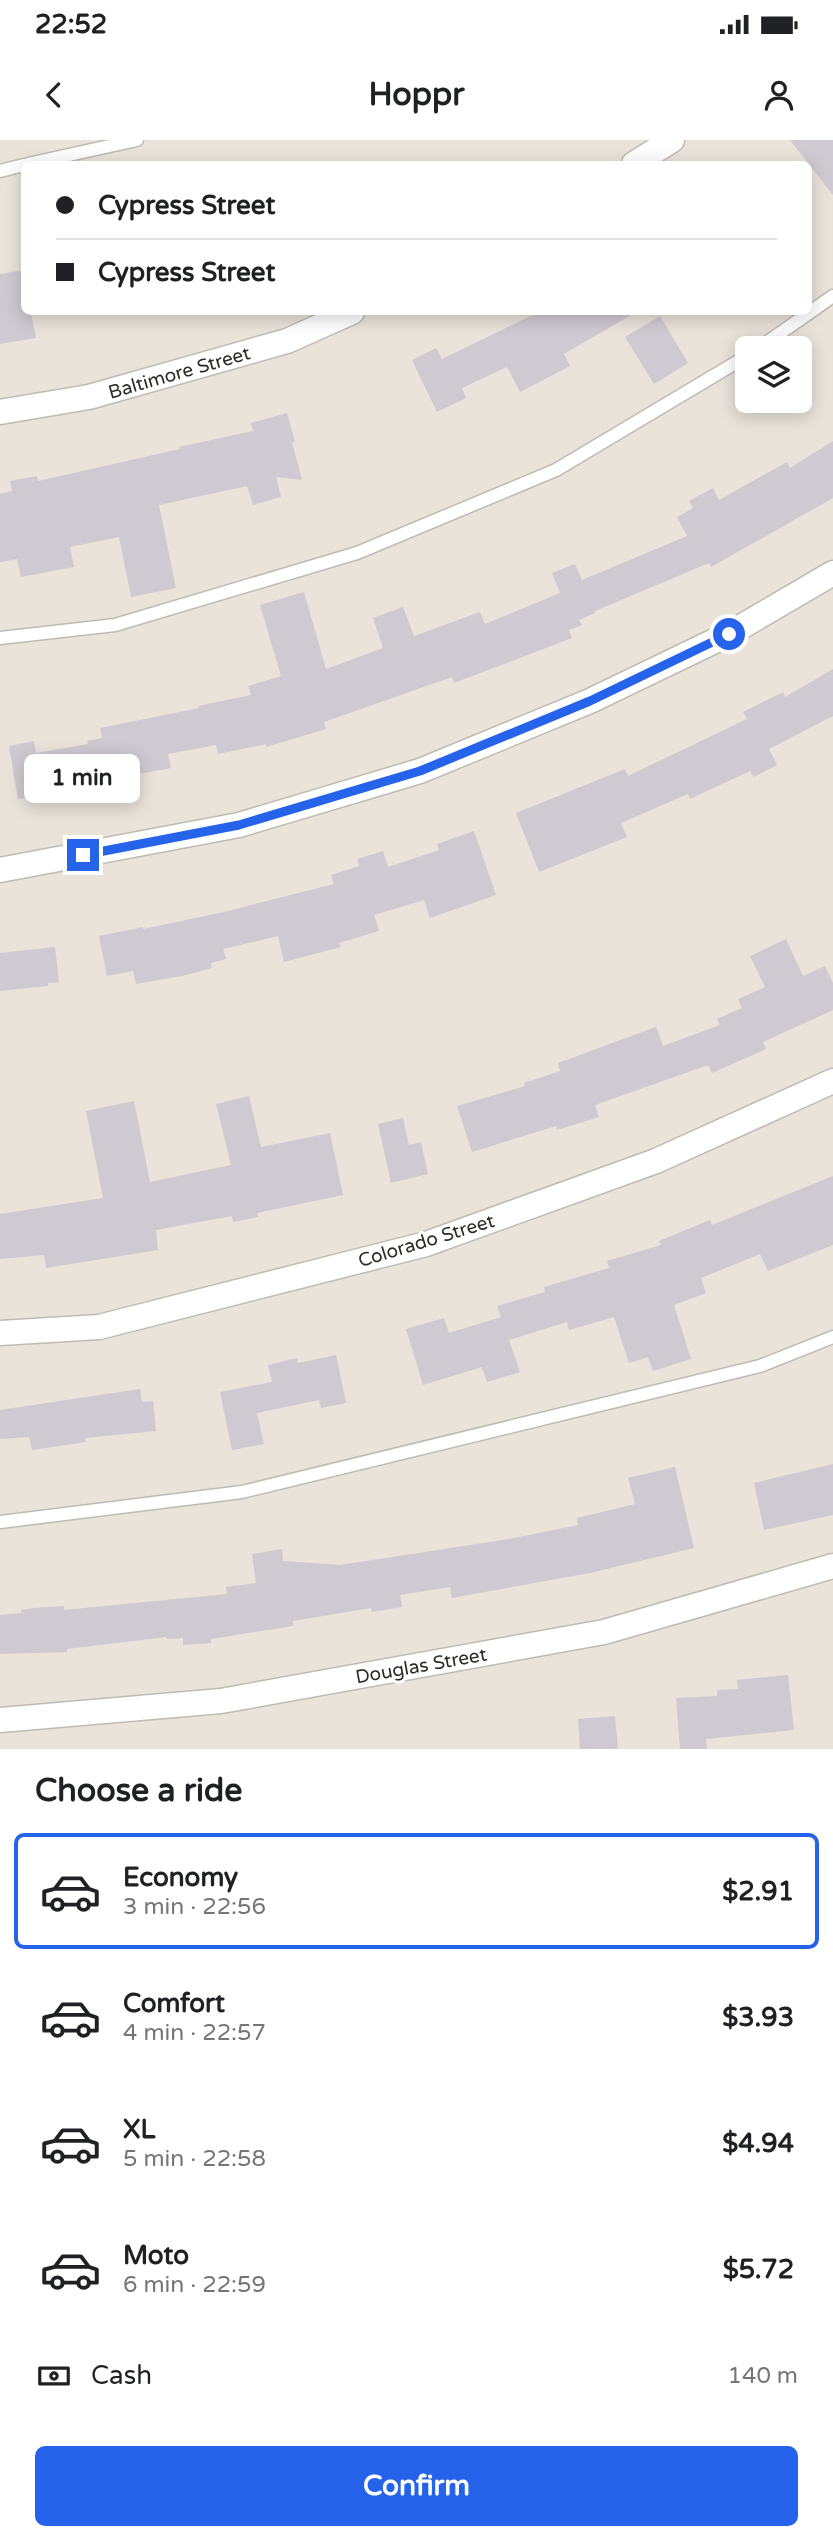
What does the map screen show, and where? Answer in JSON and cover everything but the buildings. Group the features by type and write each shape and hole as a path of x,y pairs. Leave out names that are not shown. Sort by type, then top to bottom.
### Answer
{"street":[{"path":"639,161 672,140"},
{"name":"Baltimore Street","path":"0,412 89,397 287,341 345,315"},
{"path":"0,870 239,825 420,771 590,701 729,634 833,573"},
{"name":"Colorado Street","path":"0,1333 99,1327 426,1244 656,1161 833,1081"},
{"name":"Douglas Street","path":"0,1720 221,1701 604,1632 833,1566"}],"lane":[{"path":"44,161 137,140"},
{"path":"0,171 21,166"},
{"path":"812,311 833,296"},
{"path":"776,336 806,315"},
{"path":"0,638 116,625 357,553 556,470 735,363"},
{"path":"0,1522 242,1492 760,1366 833,1338"}],"route":[{"path":"83,855 239,825 420,771 590,701 729,634"}]}
